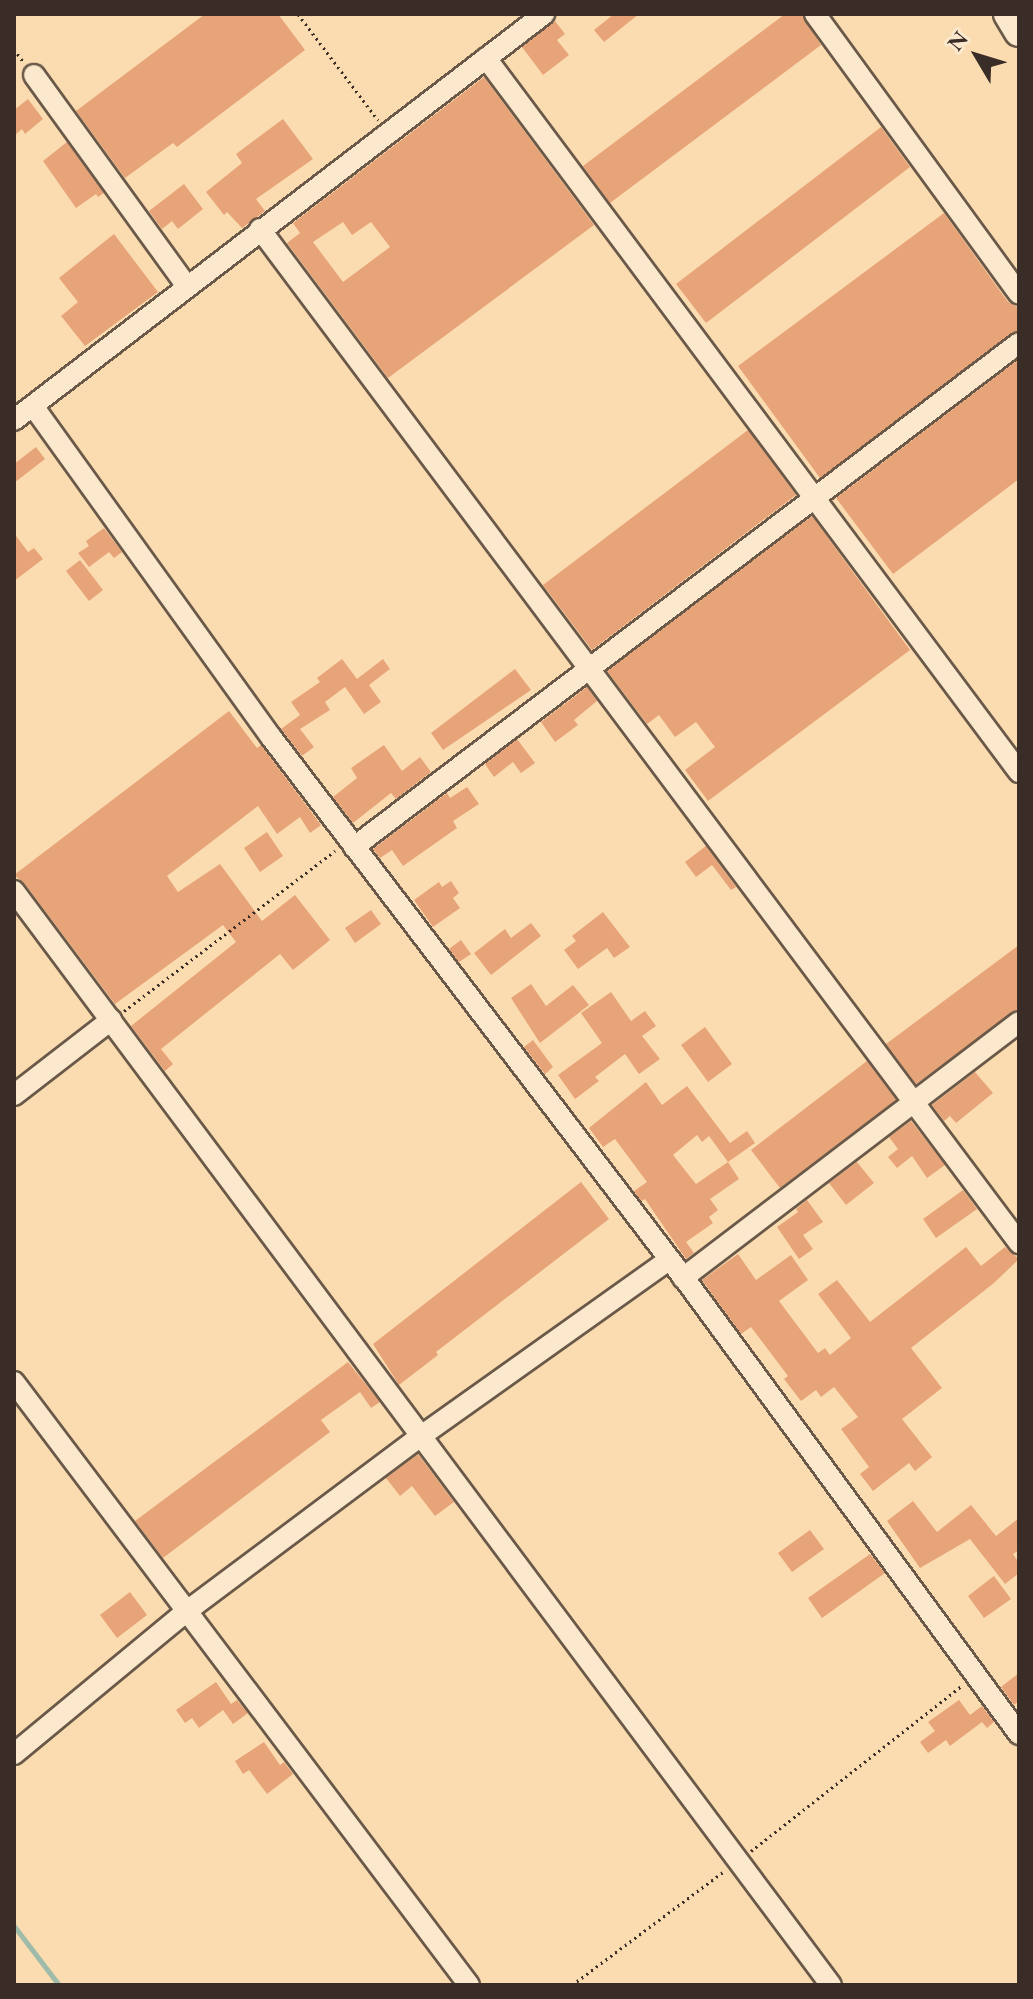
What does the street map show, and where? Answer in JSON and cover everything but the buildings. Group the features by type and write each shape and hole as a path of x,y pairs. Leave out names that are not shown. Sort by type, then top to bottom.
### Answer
{"main road":[{"path":"1008,14 1019,32"}],"street":[{"path":"14,420 186,285 544,14"},
{"path":"815,14 1019,294"},
{"path":"486,58 1019,772"},
{"path":"34,75 186,285"},
{"path":"260,229 1019,1243"},
{"path":"351,844 588,671 1019,343"},
{"path":"33,406 351,844 683,1278 975,1676 1017,1728"},
{"path":"14,891 831,1985"},
{"path":"14,1095 111,1020"},
{"path":"683,1278 1019,1022"},
{"path":"14,1754 187,1611 421,1436 669,1260"},
{"path":"14,1382 469,1985"}],"path":[{"path":"298,14 387,133"},
{"path":"111,1020 351,844"},
{"path":"572,1985 739,1860 975,1676"}],"waterway":[{"path":"14,1926 59,1985"}]}
